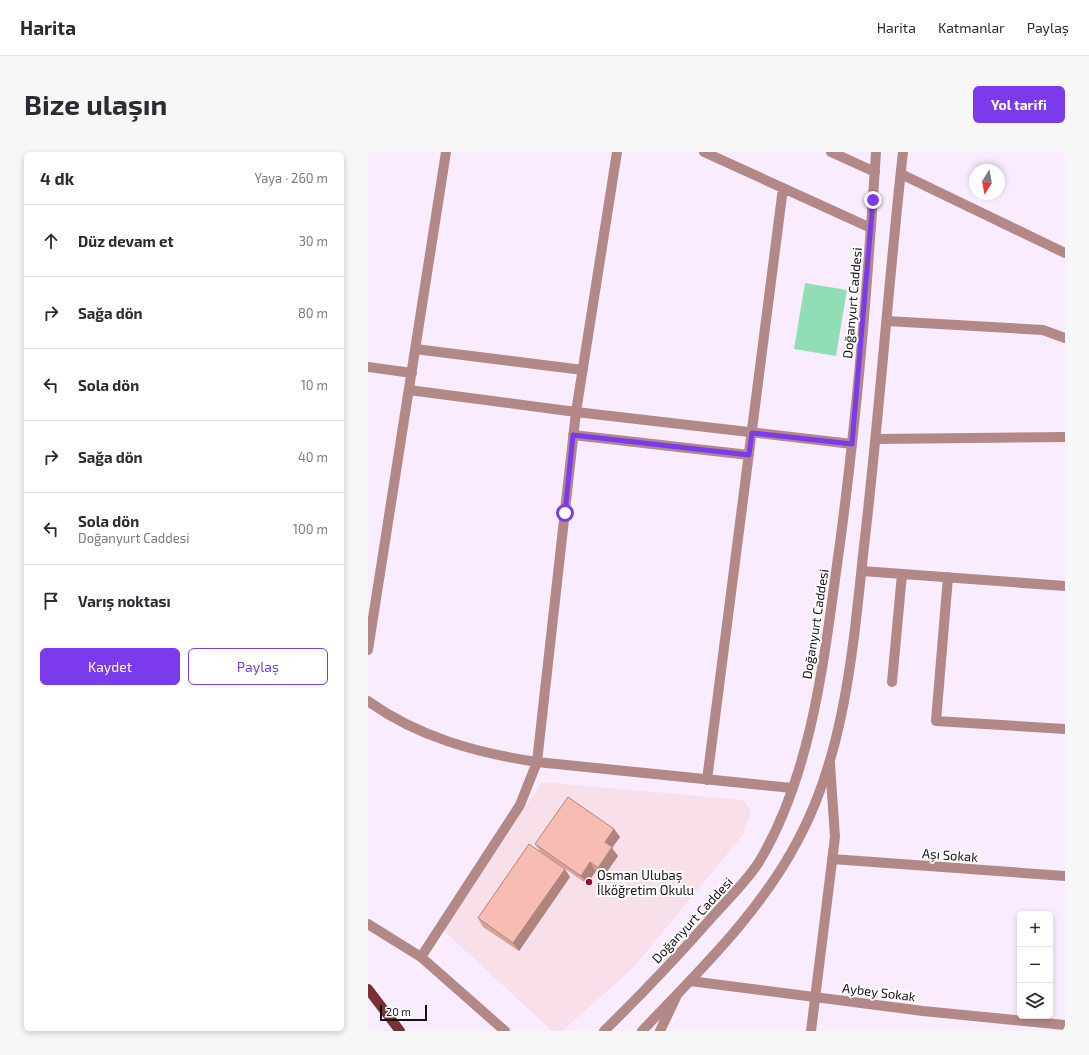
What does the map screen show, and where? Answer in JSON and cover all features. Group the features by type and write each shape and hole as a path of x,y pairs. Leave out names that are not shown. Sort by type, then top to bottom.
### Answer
{"main road":[{"path":"368,989 400,1031"}],"street":[{"path":"368,650 446,152"},
{"path":"421,957 520,805 537,762 576,412 617,152"},
{"path":"704,152 871,228"},
{"path":"831,152 875,172"},
{"name":"Doğanyurt Caddesi","path":"604,1031 679,955 748,878 766,850 792,788 803,754 819,684 832,600 852,444 871,228 876,152"},
{"path":"642,1031 690,981 748,915 783,866 810,817 830,764 852,653 862,571 877,439 903,152"},
{"path":"901,174 1065,253"},
{"path":"707,780 783,188"},
{"path":"887,321 1043,330 1065,338"},
{"path":"415,349 582,370"},
{"path":"368,367 412,373"},
{"path":"409,390 576,412 852,444"},
{"path":"573,435 749,455"},
{"path":"877,439 1065,436"},
{"path":"862,571 1065,586"},
{"path":"892,682 902,574"},
{"path":"948,577 936,721 1065,729"},
{"path":"368,701 394,718 440,739 498,756 537,762 792,788"},
{"path":"811,1031 835,837 830,764"},
{"name":"Aşı Sokak","path":"832,859 1065,876"},
{"path":"368,924 421,957 505,1031"},
{"name":"Aybey Sokak","path":"690,981 924,1011 1065,1025"},
{"path":"660,1031 679,992"}],"shaded area":[{"name":"Osman Ulubaş İlköğretim Okulu","path":"542,782 743,800 751,811 743,835 633,968 562,1031 552,1031 443,930"}],"green space":[{"path":"805,283 847,290 836,356 794,349"}],"building":[{"path":"568,797 614,829 605,842 612,847 598,868 590,862 581,876 535,844"},
{"path":"529,844 565,869 513,943 478,918"}],"place":[{"name":"Osman Ulubaş İlköğretim Okulu","path":"589,882"}],"route":[{"path":"565,513 573,435 749,455 752,433 852,444 873,200"}]}
